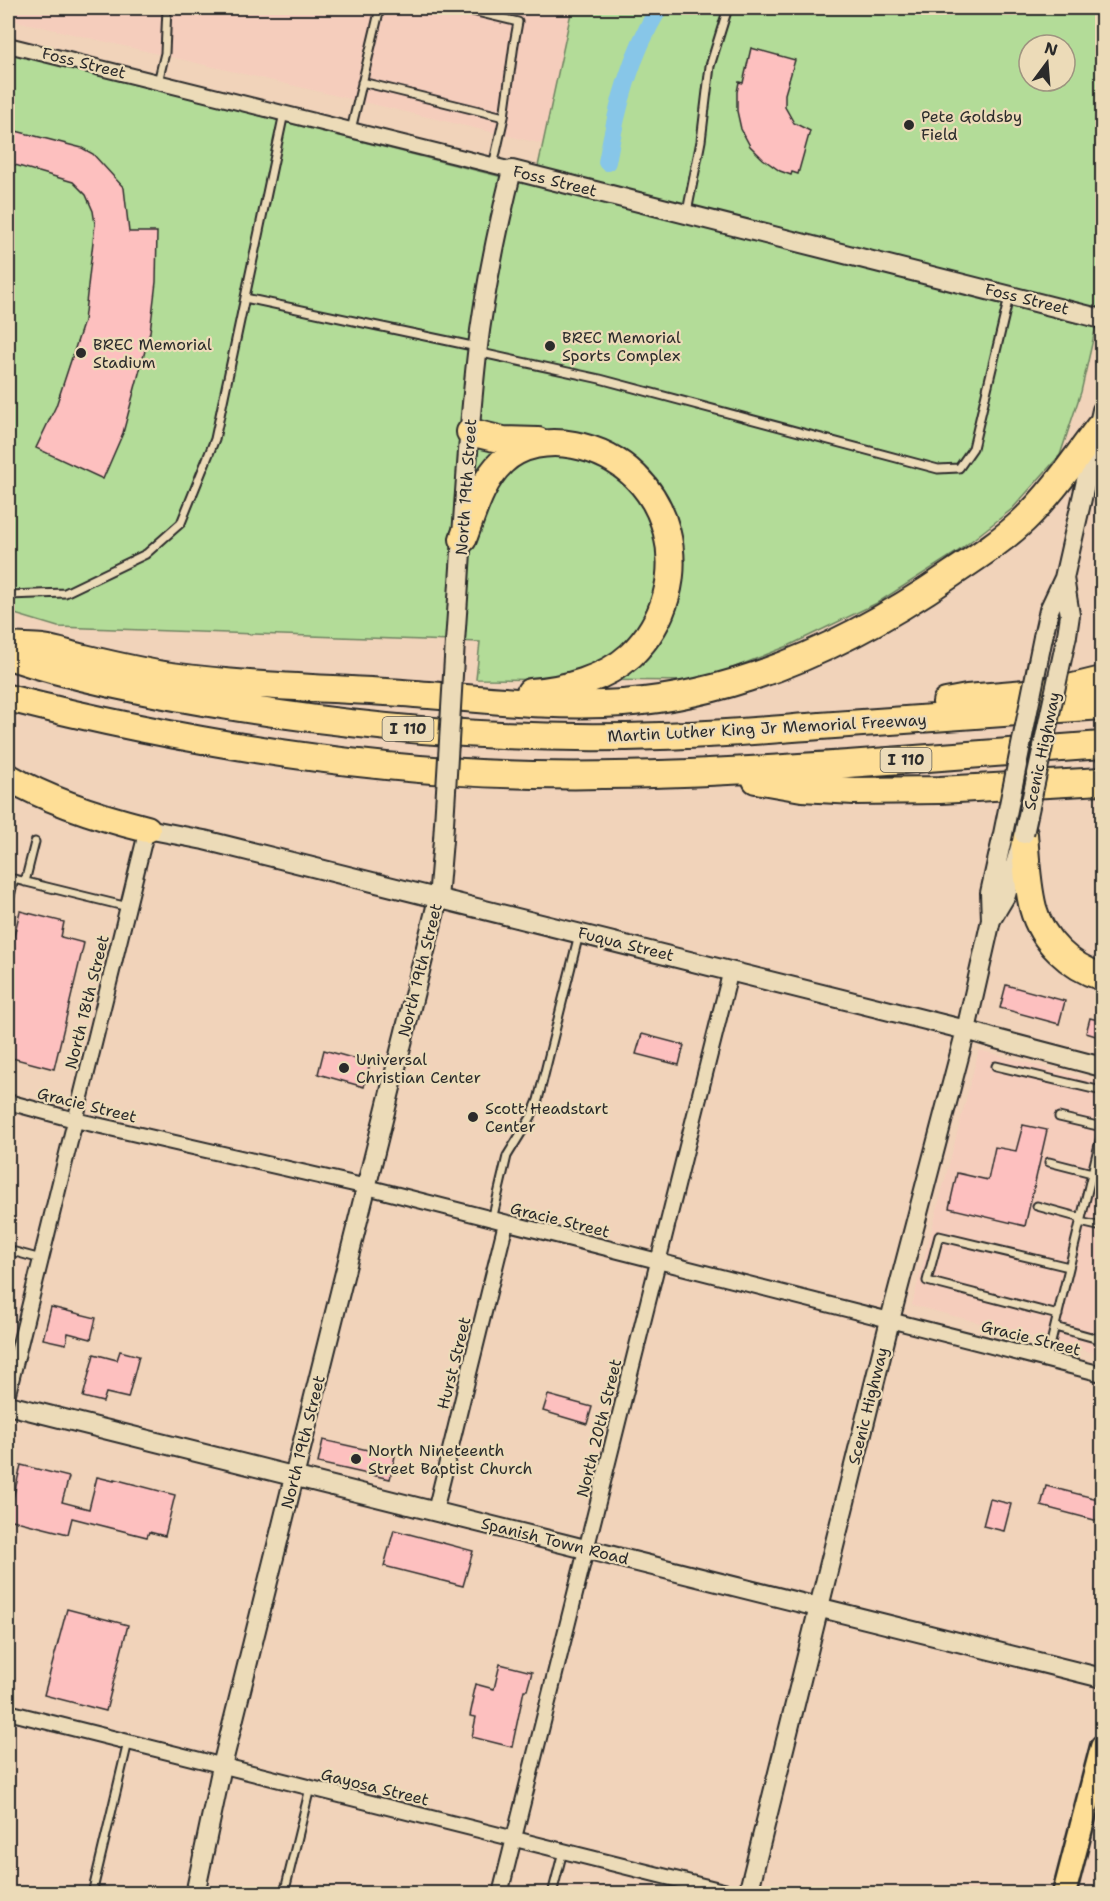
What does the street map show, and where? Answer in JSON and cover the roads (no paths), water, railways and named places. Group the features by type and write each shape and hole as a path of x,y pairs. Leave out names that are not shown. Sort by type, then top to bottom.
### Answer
{"highway":[{"path":"8,646 45,649 125,668 206,680 304,688 550,704 626,703 680,695 795,661 849,636 903,606 1004,538 1028,516 1054,487 1100,419"},
{"path":"415,694 543,691 566,686 605,672 625,660 643,642 664,606 668,592 671,567 668,537 658,507 643,485 617,462 580,446 555,442 503,440 470,432"},
{"path":"463,539 485,484 503,462 533,445 555,442"},
{"name":"Martin Luther King Jr Memorial Freeway","path":"8,656 44,668 189,700 320,720 429,731 502,735 619,737 679,735 1102,706"},
{"path":"815,727 968,699 1061,690 1102,680"},
{"name":"I 110","path":"8,698 106,722 281,753 371,765 531,775 625,776 709,773 1102,745"},
{"path":"709,773 802,788 854,791 960,789 1102,781"},
{"path":"8,777 60,802 105,818 147,829"},
{"path":"1013,836 1039,923 1052,944 1068,960 1102,977"}],"main road":[{"path":"1064,1893 1098,1786 1102,1748"}],"street":[{"name":"Foss Street","path":"8,45 1102,319"},
{"name":"North 19th Street","path":"195,1893 222,1767 438,899 470,432 478,350 495,243 512,170"},
{"name":"Scenic Highway","path":"748,1893 890,1320 966,1030 991,920 1006,895 1043,637 1049,610 1064,578 1100,419"},
{"name":"Scenic Highway","path":"1013,836 1067,635 1070,615 1064,578"},
{"name":"Fuqua Street","path":"147,829 204,840 731,970 1102,1067"},
{"name":"North 18th Street","path":"8,1393 147,829"},
{"name":"North 20th Street","path":"500,1893 731,970"},
{"name":"Gracie Street","path":"8,1102 75,1120 367,1187 1102,1374"},
{"name":"Hurst Street","path":"435,1511 499,1222"},
{"name":"Spanish Town Road","path":"8,1405 295,1474 1102,1678"},
{"name":"Gayosa Street","path":"8,1712 735,1893"}],"lane":[{"path":"158,82 165,53 167,8"},
{"path":"351,130 380,8"},
{"path":"460,8 518,22 504,117 493,166"},
{"path":"687,214 701,141 710,66 728,8"},
{"path":"362,82 504,117"},
{"path":"8,595 65,593 146,554 181,524 215,440 284,113"},
{"path":"245,298 600,379 939,469 959,468 973,448 1009,295"},
{"path":"25,882 35,842"},
{"path":"8,905 14,879 128,907"},
{"path":"499,1222 507,1156 531,1117 538,1100 579,933"},
{"path":"996,1066 1102,1091"},
{"path":"1059,1117 1102,1127"},
{"path":"1047,1359 1102,1132"},
{"path":"1049,1162 1092,1173"},
{"path":"1037,1206 1102,1227"},
{"path":"1058,1315 927,1281 939,1236 1069,1268"},
{"path":"8,1250 41,1259"},
{"path":"1054,1327 1102,1338"},
{"path":"92,1893 128,1742"},
{"path":"284,1893 310,1788"},
{"path":"552,1893 563,1851"}],"waterway":[{"path":"607,162 615,121 632,63 659,8"}],"place":[{"name":"Pete Goldsby Field","path":"909,125"},
{"name":"BREC Memorial Sports Complex","path":"550,346"},
{"name":"BREC Memorial Stadium","path":"81,353"},
{"name":"Universal Christian Center","path":"344,1068"},
{"name":"Scott Headstart Center","path":"473,1117"},
{"name":"North Nineteenth Street Baptist Church","path":"356,1459"}]}
